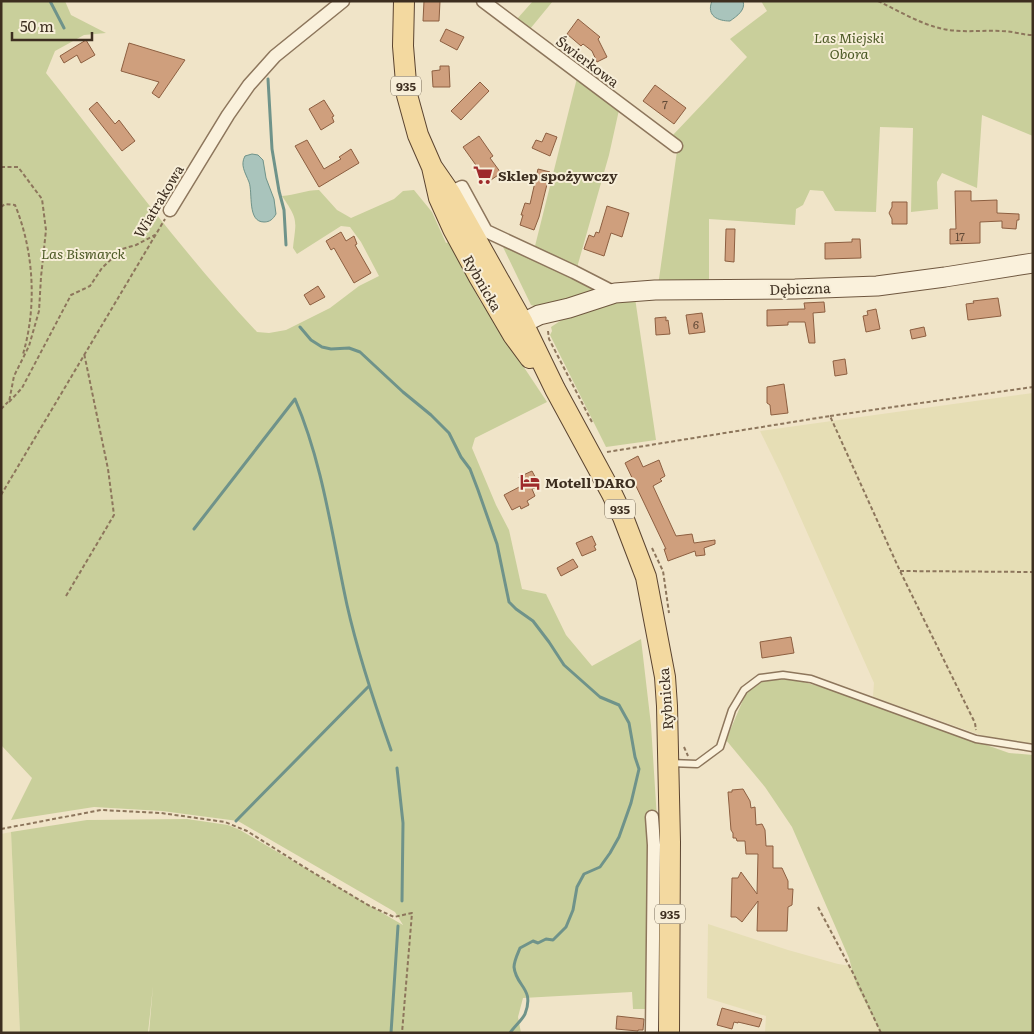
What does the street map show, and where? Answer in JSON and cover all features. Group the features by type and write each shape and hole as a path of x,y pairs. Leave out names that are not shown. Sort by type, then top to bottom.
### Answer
{"main road":[{"name":"Rybnicka","path":"404,1 403,46 407,95 418,135 445,195 453,230 522,331 594,458 624,517 646,577 665,677 669,763 669,1033"}],"street":[{"name":"Wiatrakowa","path":"170,210 228,115 249,85 275,56 343,1"},
{"name":"Świerkowa","path":"483,1 676,146"},
{"path":"445,195 462,187 486,231 615,293"},
{"name":"Dębiczna","path":"522,331 550,322 569,308 615,293 655,290 796,289 877,286 1033,262"},
{"path":"652,817 654,845 652,1033"}],"lane":[{"path":"669,763 697,764 720,747 732,710 744,690 760,678 783,675 811,679 976,740 1033,748"}],"path":[{"path":"878,1 922,22 944,29 1004,31 1022,35 1033,35"},
{"path":"1,167 18,167 42,199 46,230 39,311 29,346 14,376 9,402"},
{"path":"1,207 5,204 15,205 24,231 30,258 32,315 22,359"},
{"name":"Wiatrakowa","path":"1,495 170,210"},
{"path":"1,409 22,388 71,295 90,286 102,268 122,250 155,235"},
{"path":"66,596 114,515 108,468 84,354"},
{"path":"594,458 606,452 1033,386"},
{"path":"830,416 900,571 975,723 976,740"},
{"path":"900,571 1033,572"},
{"path":"1,828 101,810 161,813 225,822 247,831 304,868 394,917 412,913 402,1033"},
{"path":"818,907 853,973 881,1033"}],"shaded area":[{"path":"1033,393 1033,744 987,737 873,697 874,683 760,431"},
{"path":"11,832 20,1033 1,1033 1,834"},
{"path":"708,924 788,950 851,966 856,984 881,1033 765,1033 766,1016 707,998"}],"green space":[{"name":"Las Bismarck","path":"1,1 65,1 71,15 106,33 84,35 55,51 46,73 175,237 257,332 269,333 286,330 330,308 359,286 379,276 361,242 350,227 341,226 297,254 293,248 294,216 282,196 319,190 337,210 351,218 394,199 403,191 414,190 432,212 446,243 449,242 480,301 547,402 475,438 472,448 496,505 509,530 522,589 546,594 566,635 592,666 641,639 651,725 661,882 659,1009 633,1009 632,992 523,998 518,1017 521,1033 149,1033 153,986 148,1033 20,1033 11,832 87,820 187,819 228,825 240,830 403,925 395,912 238,821 162,811 94,807 11,820 32,778 1,745"},
{"path":"533,1 553,1 530,29 517,19"},
{"name":"Las Miejski Obora","path":"761,1 1033,1 1033,136 982,115 977,188 942,173 937,182 938,209 911,212 913,128 880,127 876,212 835,211 823,191 810,190 803,205 796,209 795,225 709,219 709,285 658,286 678,144 672,136 747,57 730,39 767,11"},
{"path":"577,78 619,110 609,155 576,271 534,250"},
{"path":"503,247 531,255 597,289 585,298 538,307 531,305"},
{"path":"635,298 656,440 606,447 550,335 551,327 577,310"},
{"path":"783,679 800,681 835,691 1009,753 1033,755 1033,1033 881,1033 856,984 849,958 792,827 765,787 726,740 746,693 762,681"}],"water":[{"path":"712,1 743,1 744,4 740,12 730,21 714,17 711,10"},
{"path":"258,155 263,160 266,178 274,199 276,214 272,219 264,222 259,221 253,212 249,182 244,169 243,162 245,156"}],"building":[{"path":"424,1 440,1 439,21 423,21"},
{"path":"578,19 600,37 598,39 607,57 597,62 592,51 583,44 581,46 567,34"},
{"path":"446,29 464,37 457,50 440,41"},
{"path":"86,40 95,55 81,63 77,55 64,63 60,56"},
{"path":"129,43 185,60 159,98 152,93 159,82 121,71"},
{"path":"440,66 449,66 450,87 433,87 432,71 440,70"},
{"path":"480,82 489,91 461,120 451,111"},
{"path":"655,85 686,108 674,124 643,101"},
{"path":"324,100 334,116 332,117 334,122 321,130 309,109"},
{"path":"97,102 115,124 119,120 135,141 122,151 89,109"},
{"path":"546,133 557,137 550,156 532,148 536,140 542,142"},
{"path":"479,136 493,156 490,158 501,173 488,182 463,147"},
{"path":"307,140 324,169 341,159 339,157 351,149 359,163 319,187 295,146"},
{"path":"538,169 550,172 534,230 520,225 525,203 530,204"},
{"path":"955,191 971,191 971,201 997,200 997,213 1019,214 1016,229 1002,228 1002,221 980,222 980,243 950,244 950,229 956,229"},
{"path":"892,202 907,202 907,224 892,224 889,213"},
{"path":"607,206 629,213 622,237 611,233 604,256 584,249 589,235 594,237 596,232 599,233"},
{"path":"726,229 735,229 734,262 725,261"},
{"path":"341,232 346,241 354,236 357,244 355,245 371,273 354,283 334,248 331,250 326,241"},
{"path":"852,239 860,239 861,258 825,259 825,243 852,242"},
{"path":"318,286 325,297 310,305 304,295"},
{"path":"998,298 1001,316 968,320 966,304 974,303 973,301"},
{"path":"824,302 825,312 813,313 815,343 809,343 805,322 788,322 788,325 767,326 767,310 805,309 804,303"},
{"path":"876,309 880,329 866,332 863,316 868,315 867,311"},
{"path":"702,313 705,332 689,334 686,315"},
{"path":"666,317 670,334 656,335 655,318"},
{"path":"924,327 926,336 912,339 910,330"},
{"path":"845,359 847,374 835,376 833,361"},
{"path":"784,384 788,413 771,415 770,405 767,403 767,387"},
{"path":"638,456 643,467 659,460 665,476 660,479 662,481 653,486 676,536 692,534 694,543 715,540 715,544 704,548 705,555 696,556 695,551 668,561 664,549 666,549 625,463"},
{"path":"532,471 540,486 532,489 535,496 527,501 529,505 521,509 520,506 512,510 504,495 523,485 519,477"},
{"path":"592,536 596,550 582,556 576,543"},
{"path":"573,559 578,567 561,576 557,568"},
{"path":"791,637 794,653 762,658 760,642"},
{"path":"743,789 750,801 751,808 755,807 756,825 762,824 765,830 766,846 773,846 773,868 782,868 788,881 788,889 793,889 792,905 788,907 787,931 757,931 758,901 742,922 736,917 731,917 732,878 738,878 741,872 757,894 758,854 746,854 745,841 737,841 736,838 733,838 731,830 728,792"},
{"path":"722,1008 762,1019 759,1027 738,1022 734,1022 732,1029 717,1025"},
{"path":"617,1016 644,1019 643,1030 616,1029"}],"waterway":[{"path":"50,1 64,28"},
{"path":"268,79 272,149 284,210 286,245"},
{"path":"300,327 311,340 322,347 331,349 349,348 360,352 449,433 461,457 470,469 478,490 497,544 509,602 533,621 564,665 600,697 619,705 629,723 639,769 631,803 619,837 600,867 584,874 577,887 573,910 566,927 553,940 546,939 538,943 533,941 520,948 515,960 515,974 528,998 524,1016 510,1033"},
{"path":"194,529 295,399 305,424 320,475 356,642 391,750"},
{"path":"236,821 369,686"},
{"path":"397,768 403,823 402,901"},
{"path":"391,1033 398,926"}],"place":[{"name":"Sklep spożywczy","path":"483,175"},
{"name":"Motell DARO","path":"530,482"}]}
